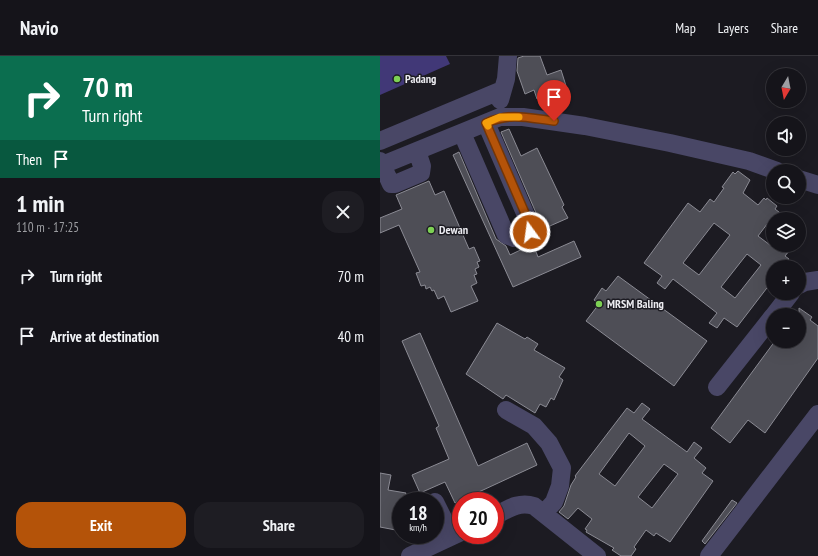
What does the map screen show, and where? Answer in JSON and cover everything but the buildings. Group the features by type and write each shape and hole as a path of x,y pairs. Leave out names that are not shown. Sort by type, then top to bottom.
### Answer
{"lane":[{"path":"462,133 506,235 514,238 530,232 531,227 493,120 506,79 508,56"},
{"path":"380,141 502,90"},
{"path":"381,164 493,120 523,117 585,126 670,143 749,161 766,167"},
{"path":"806,182 818,186"},
{"path":"806,282 818,280"},
{"path":"717,388 766,326"},
{"path":"506,410 534,426 549,443 562,468 560,486 554,502 544,513"},
{"path":"709,556 818,414"},
{"path":"504,512 526,503 534,506 597,556"},
{"path":"444,516 452,528"},
{"path":"410,556 452,536"}],"shaded area":[{"name":"Padang","path":"380,56 446,56 450,64 380,95"}],"slow traffic":[{"path":"488,126 486,123 500,117 519,117"}],"place":[{"name":"Padang","path":"397,79"},
{"name":"Dewan","path":"431,230"},
{"name":"MRSM Baling","path":"599,304"}],"route":[{"path":"530,232 531,227 486,123 500,117 523,117 554,121"}]}
